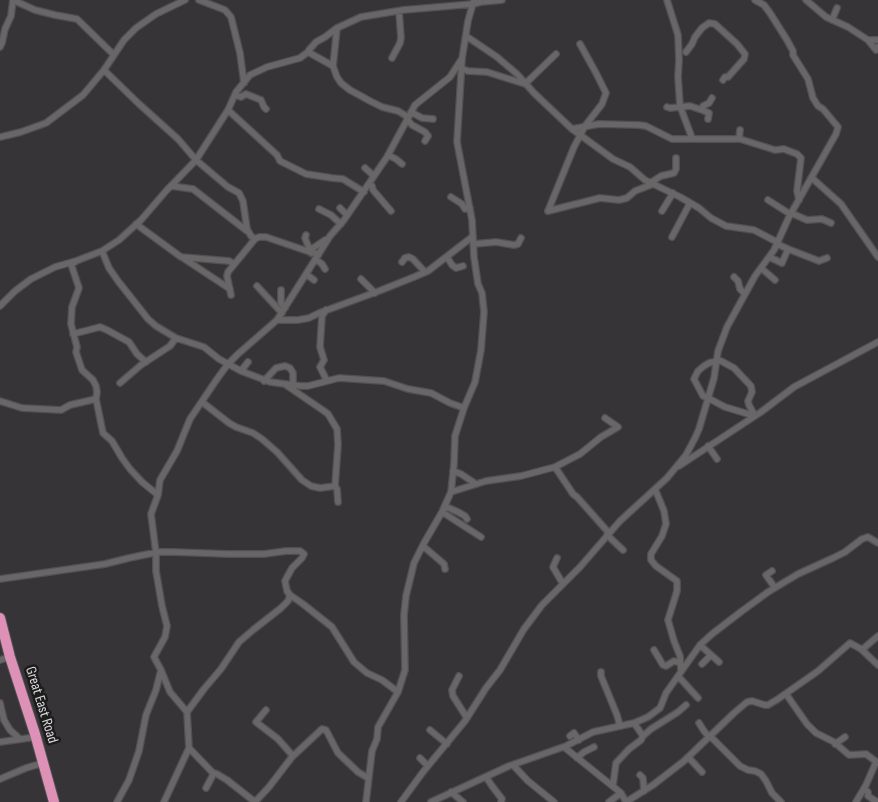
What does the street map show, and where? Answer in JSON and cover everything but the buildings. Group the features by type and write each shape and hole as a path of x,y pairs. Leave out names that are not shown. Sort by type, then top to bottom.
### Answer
{"highway":[{"name":"Great East Road","path":"0,618 5,658 36,737 54,802"}],"street":[{"path":"0,47 11,16 13,0 35,10 77,19 114,55"},
{"path":"0,137 46,123 83,95 104,70 124,40 136,28 156,14 185,0"},
{"path":"199,0 225,10 231,17 240,53 244,83"},
{"path":"0,306 31,279 55,267 102,251 119,240 196,160 228,110 235,95 250,75 267,67 300,58 316,42 337,28 361,17 502,0"},
{"path":"667,0 678,38 680,106 692,138"},
{"path":"401,802 467,718 542,605 580,567 608,534 667,478 686,455 695,438 708,398 714,378 718,351 726,327 777,243 836,134 838,127 813,98 804,72 793,55 793,51 770,13 764,5 755,0"},
{"path":"806,0 826,17 848,27 868,40 876,50 878,47"},
{"path":"366,802 372,751 377,739 378,727 398,692 406,670 404,615 406,596 414,563 451,492 455,436 475,382 484,330 482,293 478,284 474,257 472,220 457,142 459,68 468,21 474,2"},
{"path":"832,20 837,8"},
{"path":"392,58 401,38 399,11"},
{"path":"679,57 686,52 702,28 710,23 715,24 745,54 744,59 723,80"},
{"path":"337,28 333,66 341,83 382,107 409,116 433,119"},
{"path":"466,36 498,57 572,129 613,159 651,183 690,203 726,226 754,230 788,249 820,261 827,258"},
{"path":"678,38 686,52"},
{"path":"868,40 878,40"},
{"path":"580,44 606,94 602,104 585,126 574,147 548,210 600,198 617,200 627,198 635,191 661,176 674,173 676,158"},
{"path":"308,52 333,66"},
{"path":"525,84 556,54"},
{"path":"459,68 486,72 525,84"},
{"path":"164,802 189,748 187,712 170,692 154,657 165,637 167,626 156,571 156,553 151,514 158,496 160,480 178,451 190,419 228,364 277,320 328,239 370,185 416,105 459,68"},
{"path":"104,70 178,139 196,160 228,187 239,193 243,201 246,229 255,239"},
{"path":"235,95 241,97 246,94 262,100 266,109"},
{"path":"702,110 703,106 709,103 712,98"},
{"path":"666,107 690,106 709,113 708,119"},
{"path":"228,110 277,155 280,161 306,174 343,179 364,192"},
{"path":"409,116 412,125 426,132 428,136 425,141"},
{"path":"572,129 599,124 646,126 672,139 739,139 775,150 784,149 800,156 799,200"},
{"path":"739,139 740,130"},
{"path":"388,155 402,164"},
{"path":"365,168 374,176"},
{"path":"812,178 841,204 878,257"},
{"path":"370,185 374,187 379,186"},
{"path":"370,185 391,211"},
{"path":"171,186 193,189 249,233"},
{"path":"662,211 672,193"},
{"path":"451,197 462,204 464,209 470,208"},
{"path":"768,200 783,211 807,220 822,219 831,223"},
{"path":"672,238 690,203"},
{"path":"340,208 347,215"},
{"path":"319,209 341,224"},
{"path":"136,224 230,292 227,276"},
{"path":"306,235 305,238 310,251"},
{"path":"221,284 234,264 255,239 259,237 266,237 310,251 317,256 325,269"},
{"path":"277,320 309,318 425,272 472,237"},
{"path":"474,244 496,242 514,245 518,244 521,238"},
{"path":"310,251 328,239"},
{"path":"769,257 782,264 788,249"},
{"path":"102,251 118,281 148,319 156,326 176,338 204,347 228,364 264,381 308,386 339,378 384,381 408,389 431,393 464,408"},
{"path":"181,256 229,261 234,264"},
{"path":"402,262 409,256 425,272"},
{"path":"447,256 456,268 463,266"},
{"path":"76,261 71,264 79,288 70,316 77,347 76,352 82,370 93,380 96,386 96,399 103,433 112,441 130,469 158,496"},
{"path":"761,268 775,280"},
{"path":"306,274 314,280"},
{"path":"734,277 745,294"},
{"path":"361,279 375,293"},
{"path":"257,286 283,310"},
{"path":"281,290 283,310"},
{"path":"326,310 322,316 320,347 324,360 320,367 327,381"},
{"path":"74,334 100,327 129,342 137,354 146,362"},
{"path":"120,382 170,346 176,338"},
{"path":"676,468 755,416 794,387 878,342"},
{"path":"717,361 721,361 734,368 752,386 752,392 748,401 755,416 726,407 702,396 694,379 698,371 708,363 717,361"},
{"path":"241,371 248,362"},
{"path":"264,381 276,368 285,366 290,368 293,373 293,385"},
{"path":"286,385 328,414 337,429 338,445 335,486 338,502"},
{"path":"0,401 22,408 61,410 96,399"},
{"path":"202,402 236,427 253,433 262,439 277,452 302,480 311,486 320,488 335,486"},
{"path":"451,492 476,484 521,476 555,467 580,454 601,437 618,427 605,418"},
{"path":"708,446 717,459"},
{"path":"555,467 573,494 623,550"},
{"path":"453,472 461,474 476,484"},
{"path":"656,489 664,510 666,524 662,536 651,554 651,560 676,581 677,591 668,620 680,656 680,674 698,698"},
{"path":"443,510 449,508 465,516 467,519"},
{"path":"443,510 481,537"},
{"path":"431,802 513,765 564,747 593,732 634,723 648,717 660,708 666,693 700,645 742,611 798,574 845,552 868,537 878,543"},
{"path":"423,546 444,564 446,569"},
{"path":"0,579 104,564 156,553 264,554 286,551 300,552 304,556 292,568 285,581 287,591 332,628 354,662 398,692"},
{"path":"557,558 553,566 563,584"},
{"path":"772,571 766,576 775,588"},
{"path":"187,712 221,669 239,642 281,608 288,601 290,595"},
{"path":"861,649 878,636"},
{"path":"564,747 613,785 626,802 644,791 687,758 747,702 752,701 765,706 768,705 823,667 850,643 861,649 878,665"},
{"path":"700,645 719,662"},
{"path":"654,650 663,665 666,666 674,661 680,663"},
{"path":"702,664 711,655"},
{"path":"118,801 129,780 139,751 146,715 156,690 161,670"},
{"path":"601,672 620,726"},
{"path":"459,676 452,690 453,696 467,718"},
{"path":"786,694 807,724 816,733 831,740 849,756 864,754 877,762 856,802"},
{"path":"0,703 4,720 10,730 20,739"},
{"path":"613,785 616,763 651,729 686,705"},
{"path":"266,710 256,722 294,756"},
{"path":"634,723 643,736"},
{"path":"699,723 704,731 741,767 761,774 772,793 780,802"},
{"path":"189,748 214,774 227,780 255,802 294,756 322,729 328,734 338,753 358,772 368,778"},
{"path":"430,730 447,744"},
{"path":"570,736 574,733 579,740"},
{"path":"0,742 36,737"},
{"path":"835,744 845,737"},
{"path":"577,758 594,747"},
{"path":"420,758 428,766"},
{"path":"687,758 702,772"},
{"path":"0,779 43,763"},
{"path":"513,765 528,781 554,802"},
{"path":"206,788 214,774"},
{"path":"640,775 643,778 644,791"},
{"path":"486,777 502,798 501,802"},
{"path":"864,789 868,792 868,796 877,802"},
{"path":"452,792 463,802"},
{"path":"609,802 621,793"}]}
